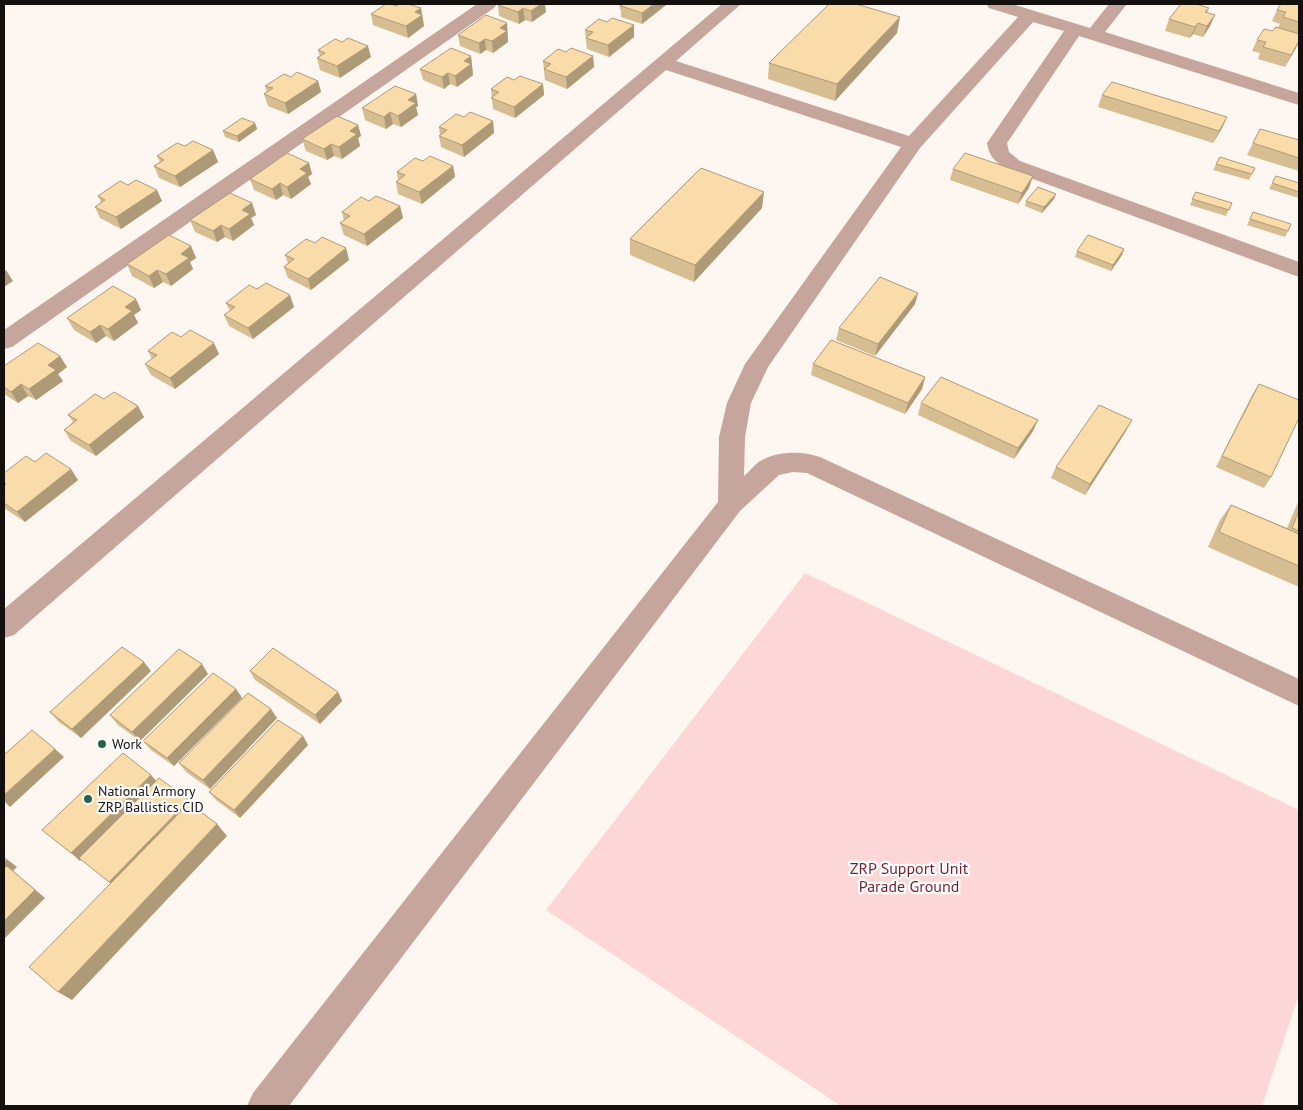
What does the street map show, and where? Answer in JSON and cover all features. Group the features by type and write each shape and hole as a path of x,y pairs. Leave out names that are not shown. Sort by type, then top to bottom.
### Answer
{"street":[{"path":"4,341 488,4"},
{"path":"4,626 732,4"},
{"path":"994,4 1299,99"},
{"path":"1118,4 1085,31 997,143 999,154 1013,165 1299,270"},
{"path":"730,504 732,437 739,403 757,364 913,144 1030,14"},
{"path":"663,63 913,144"},
{"path":"266,1106 730,504 771,467 793,462 811,464 1299,693"}],"green space":[{"name":"ZRP Support Unit Parade Ground","path":"805,573 1299,810 1299,995 1262,1106 841,1106 546,910"}],"building":[{"path":"386,4 396,6 408,4 421,8 415,12 422,15 406,26 371,14"},
{"path":"541,4 531,11 523,8 518,12 498,5"},
{"path":"623,4 654,4 642,13 621,6"},
{"path":"829,4 856,4 900,17 837,84 769,63"},
{"path":"1181,4 1196,4 1209,8 1205,12 1215,15 1207,26 1198,23 1195,27 1169,19"},
{"path":"1281,4 1299,4 1299,22 1283,17 1286,12 1277,10"},
{"path":"486,15 507,23 500,28 507,31 492,41 485,39 479,43 458,35"},
{"path":"612,18 634,25 608,45 586,38 593,32 585,30 599,19 607,22"},
{"path":"1276,27 1299,34 1299,41 1291,55 1263,47 1266,42 1257,40 1264,29 1273,31"},
{"path":"348,38 368,46 337,66 317,58 325,53 318,50 335,39 342,42"},
{"path":"451,48 471,56 464,61 471,64 455,76 448,73 442,77 420,69"},
{"path":"571,48 593,56 566,77 544,69 551,64 543,61 558,49 566,52"},
{"path":"297,72 318,81 285,103 264,94 273,88 265,86 284,74 291,77"},
{"path":"520,76 543,84 514,107 491,98 499,92 491,89 507,77 514,80"},
{"path":"1112,82 1227,117 1219,131 1102,95"},
{"path":"395,86 416,94 408,100 416,103 398,116 390,112 384,117 362,108"},
{"path":"470,112 493,121 462,145 439,136 447,130 439,127 456,114 464,117"},
{"path":"337,116 358,125 350,131 357,134 339,147 331,144 324,149 302,139"},
{"path":"242,118 255,123 237,136 223,131"},
{"path":"1260,129 1299,140 1299,158 1253,143"},
{"path":"193,141 213,150 175,176 154,166 164,160 157,156 177,143 185,146"},
{"path":"287,153 309,163 300,169 307,173 287,187 280,183 272,189 250,179"},
{"path":"965,153 1033,176 1022,193 953,169"},
{"path":"430,156 453,166 419,192 396,182 405,175 397,172 415,158 423,161"},
{"path":"1220,157 1255,168 1252,174 1216,164"},
{"path":"701,168 764,192 695,265 630,239"},
{"path":"1276,176 1299,183 1299,192 1272,183"},
{"path":"136,180 157,190 116,217 95,207 105,200 98,196 120,181 128,185"},
{"path":"1038,187 1056,194 1044,207 1026,201"},
{"path":"1196,192 1232,203 1229,210 1192,199"},
{"path":"230,193 252,203 242,210 250,214 229,229 221,225 213,231 190,220"},
{"path":"376,196 400,206 364,234 340,223 350,216 342,212 361,197 369,201"},
{"path":"1253,212 1291,224 1288,231 1250,219"},
{"path":"169,235 191,246 181,254 189,258 166,274 157,270 149,276 127,264"},
{"path":"1088,235 1124,249 1113,265 1077,251"},
{"path":"322,237 346,248 308,279 284,267 294,259 285,255 306,239 315,243"},
{"path":"880,277 918,293 878,344 839,328"},
{"path":"266,283 290,295 248,328 224,315 235,307 226,303 249,285 257,289"},
{"path":"113,286 136,299 125,307 132,311 108,329 100,325 90,332 67,318"},
{"path":"190,330 214,343 170,378 145,364 157,355 148,351 172,332 181,337"},
{"path":"831,340 925,377 908,403 813,364"},
{"path":"38,343 60,356 48,365 56,370 29,389 21,384 11,392 4,387 4,366"},
{"path":"941,377 1038,420 1018,448 921,403"},
{"path":"1259,384 1299,400 1299,418 1271,477 1222,456"},
{"path":"114,392 138,406 89,445 64,430 77,420 68,415 95,394 104,399"},
{"path":"1099,405 1132,420 1090,484 1056,467"},
{"path":"46,453 71,469 17,512 4,503 4,486 6,484 4,483 4,473 26,456 35,462"},
{"path":"1231,505 1299,534 1299,566 1219,532"},
{"path":"1299,511 1299,531 1292,528"},
{"path":"122,647 144,662 72,729 50,712"},
{"path":"273,648 338,692 315,715 250,671"},
{"path":"179,649 202,664 132,732 110,715"},
{"path":"213,673 236,689 167,758 143,741"},
{"path":"248,693 271,709 203,780 179,763"},
{"path":"278,720 303,736 234,810 209,792"},
{"path":"32,730 55,749 4,795 4,755"},
{"path":"123,753 151,775 71,853 42,830"},
{"path":"159,778 189,800 109,882 79,858"},
{"path":"189,803 217,824 58,992 29,967"},
{"path":"7,866 35,890 4,921 4,868"}],"place":[{"name":"Work","path":"102,744"},
{"name":"National Armory ZRP Ballistics CID","path":"88,799"}]}
